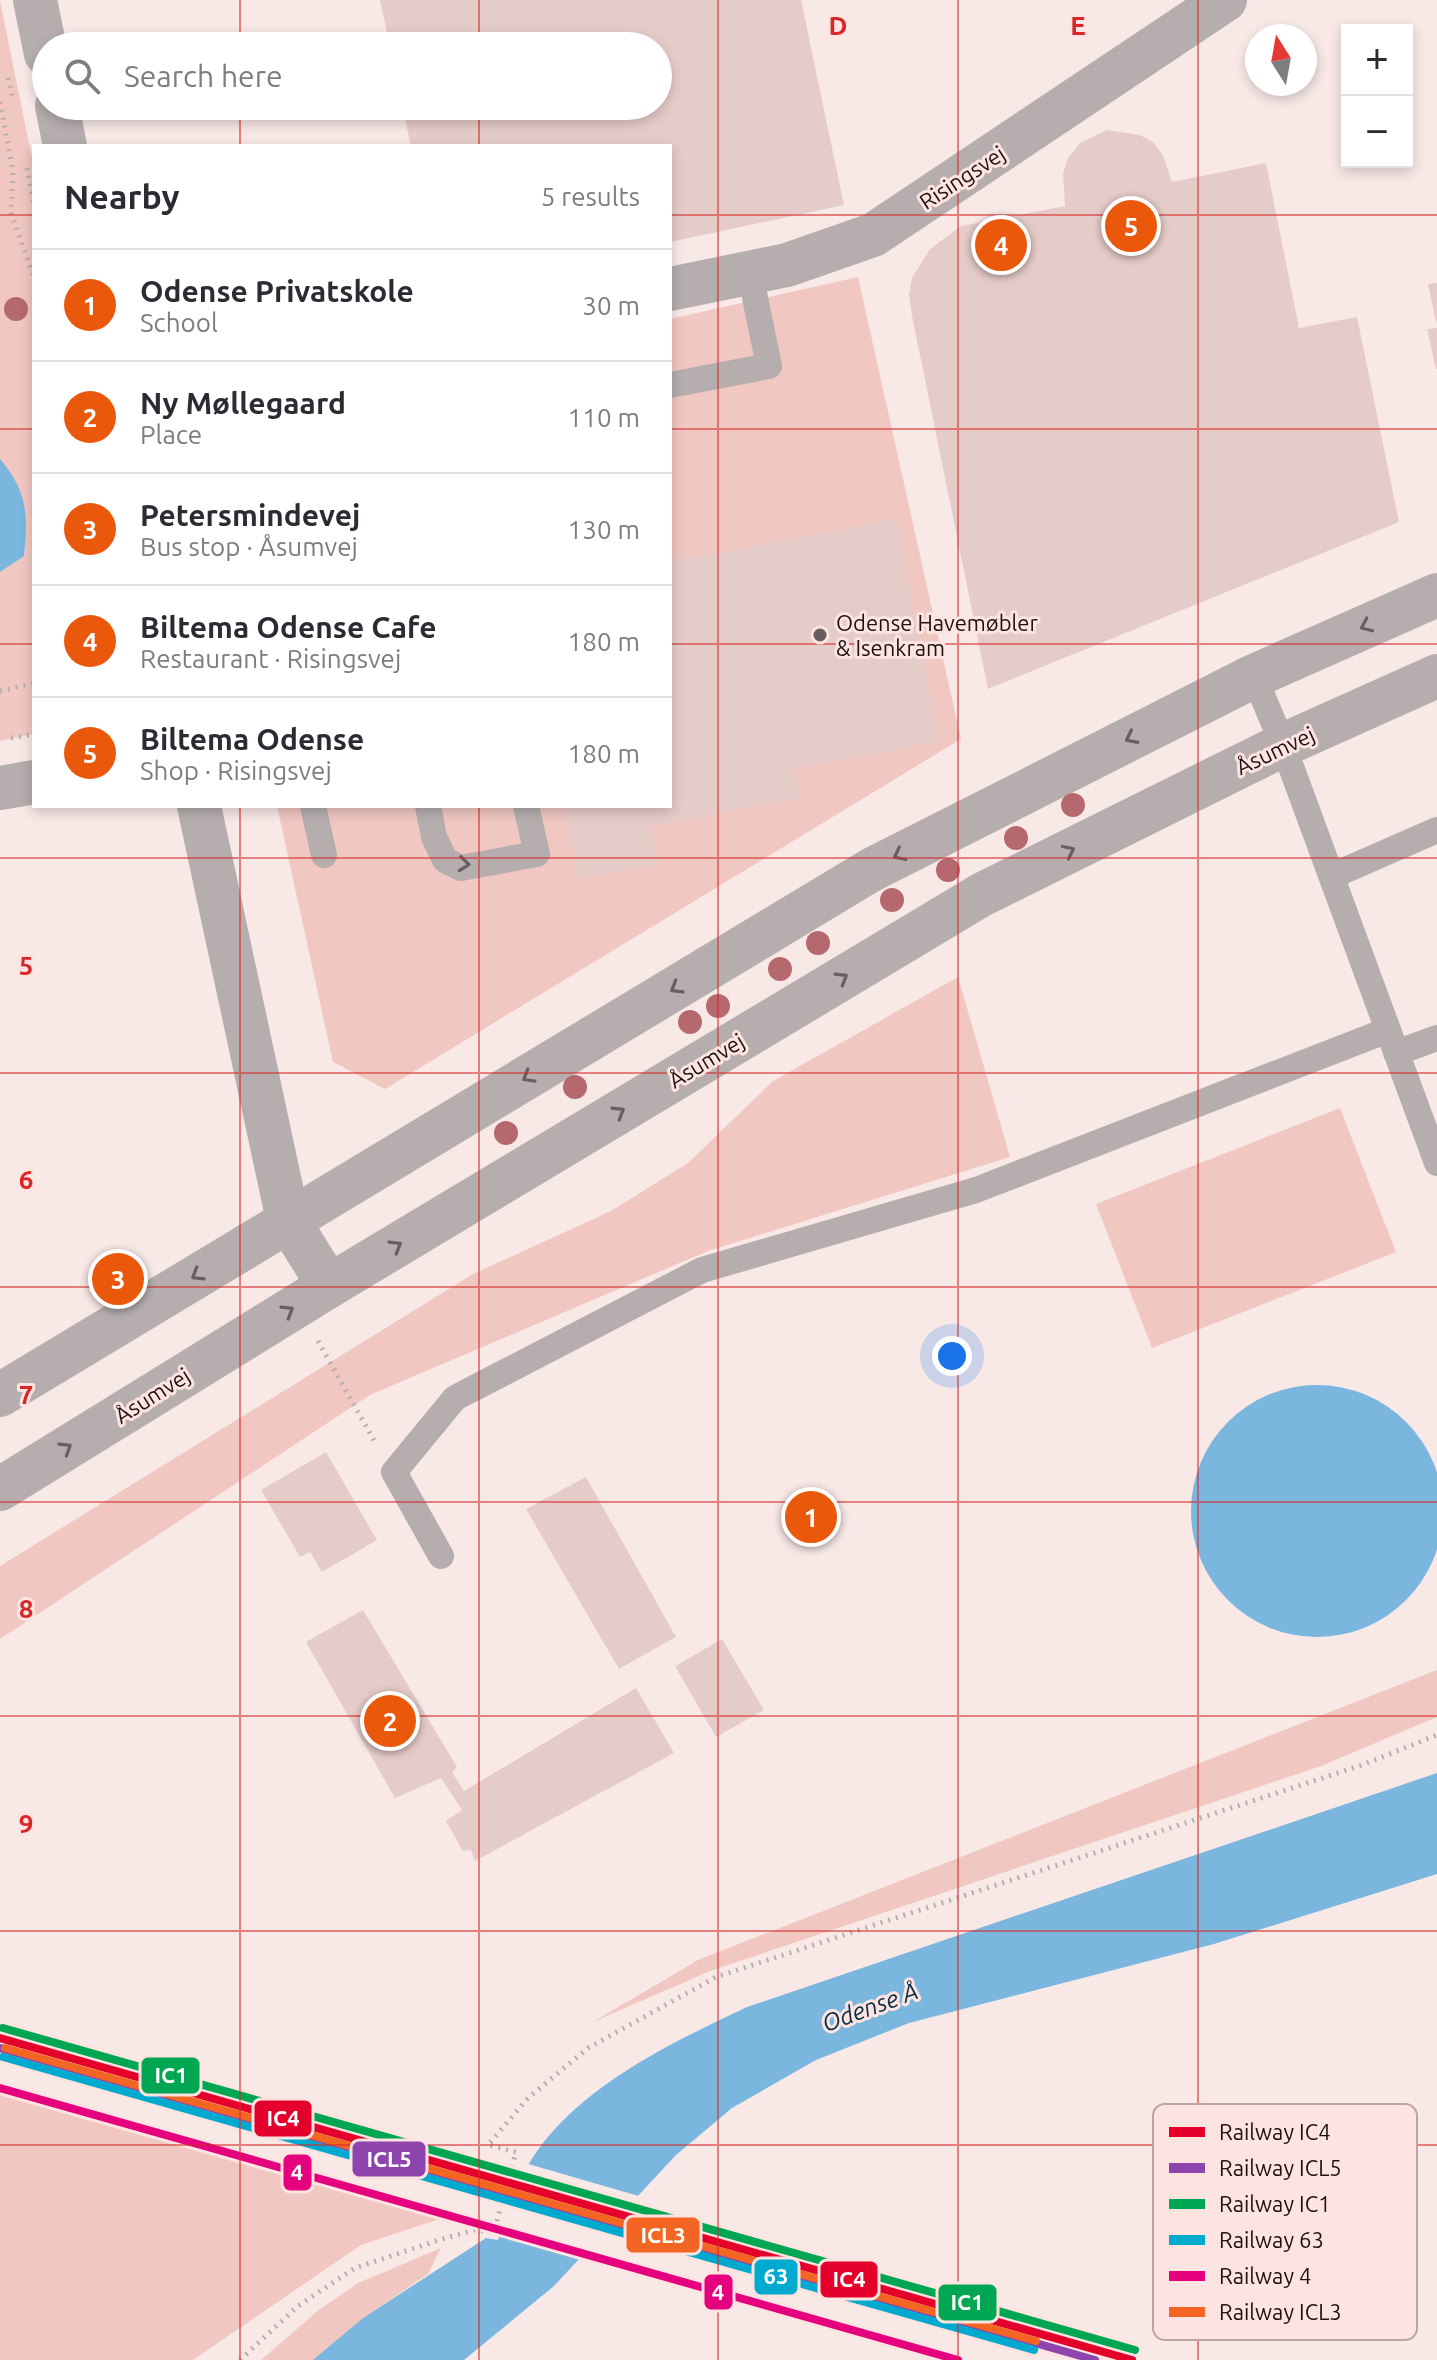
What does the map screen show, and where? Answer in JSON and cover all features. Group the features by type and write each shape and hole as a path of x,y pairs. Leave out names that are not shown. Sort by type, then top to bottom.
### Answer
{"street":[{"path":"35,0 42,32"},
{"name":"Risingsvej","path":"672,289 787,265 873,235 1225,0"},
{"path":"60,120 65,144"},
{"path":"0,1395 871,870 1254,676 1437,595"},
{"name":"Åsumvej","path":"0,1489 329,1286 981,895 1283,745 1437,676"},
{"path":"0,788 32,782"},
{"path":"199,808 288,1220 329,1286"}],"lane":[{"path":"672,385 769,366 750,273"},
{"path":"1254,676 1283,745 1437,1163"},
{"path":"313,808 324,855"},
{"path":"428,808 434,837 445,860 461,868 537,854 526,808"},
{"path":"1332,876 1437,830"},
{"path":"441,1556 394,1472 455,1398 702,1270 976,1190 1392,1041 1437,1038"}],"path":[{"path":"0,102 13,171 11,213 32,271"},
{"path":"0,691 32,683"},
{"path":"0,741 32,734"},
{"path":"324,1352 394,1472"},
{"path":"240,2360 298,2306 355,2268 475,2230 494,2232 516,2152 488,2145 528,2098 588,2048 716,1977 1362,1765 1437,1735"}],"shaded area":[{"path":"0,1 32,158 32,734 0,741"},
{"path":"858,277 961,739 385,1089 333,1062 277,808 672,808 672,319"},
{"path":"958,977 1010,1157 708,1251 370,1395 0,1639 0,1566 473,1274 611,1211 688,1163 773,1081"},
{"path":"1340,1108 1396,1252 1152,1348 1096,1204"},
{"path":"1437,1670 1437,1717 1321,1766 710,1971 593,2022 698,1960"},
{"path":"0,2090 455,2214 361,2245 193,2360 0,2360"},
{"path":"441,2248 428,2274 363,2318 314,2360 261,2360 320,2309 358,2283"}],"water":[{"path":"0,459 21,493 26,528 24,556 0,572"},
{"path":"1305,1385 1329,1385 1365,1394 1397,1413 1415,1431 1438,1474 1438,1548 1434,1559 1415,1591 1397,1609 1365,1628 1329,1637 1305,1637 1269,1628 1237,1609 1219,1591 1200,1559 1191,1523 1191,1499 1200,1463 1219,1431 1237,1413 1269,1394"},
{"name":"Odense Å","path":"1437,1773 1437,1874 1214,1944 909,2023 816,2060 732,2108 676,2155 554,2286 464,2360 313,2360 363,2318 486,2238 498,2240 524,2174 555,2129 603,2086 689,2035 747,2007"}],"pier":[{"path":"525,2163 642,2197 590,2254 499,2228"}],"building":[{"path":"380,0 801,0 844,205 672,242 672,144 411,144 405,120 672,120 672,32 387,32"},
{"path":"1107,130 1140,135 1153,142 1163,155 1172,182 1266,163 1299,328 1357,317 1399,522 988,689 912,316 909,295 912,278 930,249 961,226 1065,206 1063,173 1068,158 1080,143"},
{"path":"1437,283 1437,322 1436,322 1428,284"},
{"path":"1437,328 1437,369 1436,369 1427,329"},
{"path":"896,519 939,741 795,769 800,798 651,827 658,864 579,879 564,808 672,808 672,562"},
{"path":"326,1452 377,1540 322,1572 310,1552 300,1557 261,1490"},
{"path":"586,1477 676,1637 619,1669 526,1509"},
{"path":"363,1610 457,1767 452,1772 464,1791 636,1688 674,1753 475,1861 471,1850 463,1851 446,1821 462,1810 441,1778 395,1798 306,1642"},
{"path":"722,1639 764,1710 716,1737 675,1666"}],"rail line":[{"name":"IC1","path":"3,2028 1135,2350"},
{"name":"IC4","path":"0,2038 1132,2360"},
{"name":"ICL5","path":"0,2048 1095,2360"},
{"name":"ICL3","path":"5,2048 1036,2341"},
{"name":"63","path":"3,2057 1034,2350"},
{"name":"4","path":"0,2088 958,2360"}],"place":[{"name":"Biltema Odense","path":"1131,226"},
{"name":"Biltema Odense Cafe","path":"1001,245"},
{"name":"Odense Havemøbler & Isenkram","path":"820,635"},
{"name":"Petersmindevej","path":"118,1279"},
{"name":"Odense Privatskole","path":"811,1517"},
{"name":"Ny Møllegaard","path":"390,1721"}]}
